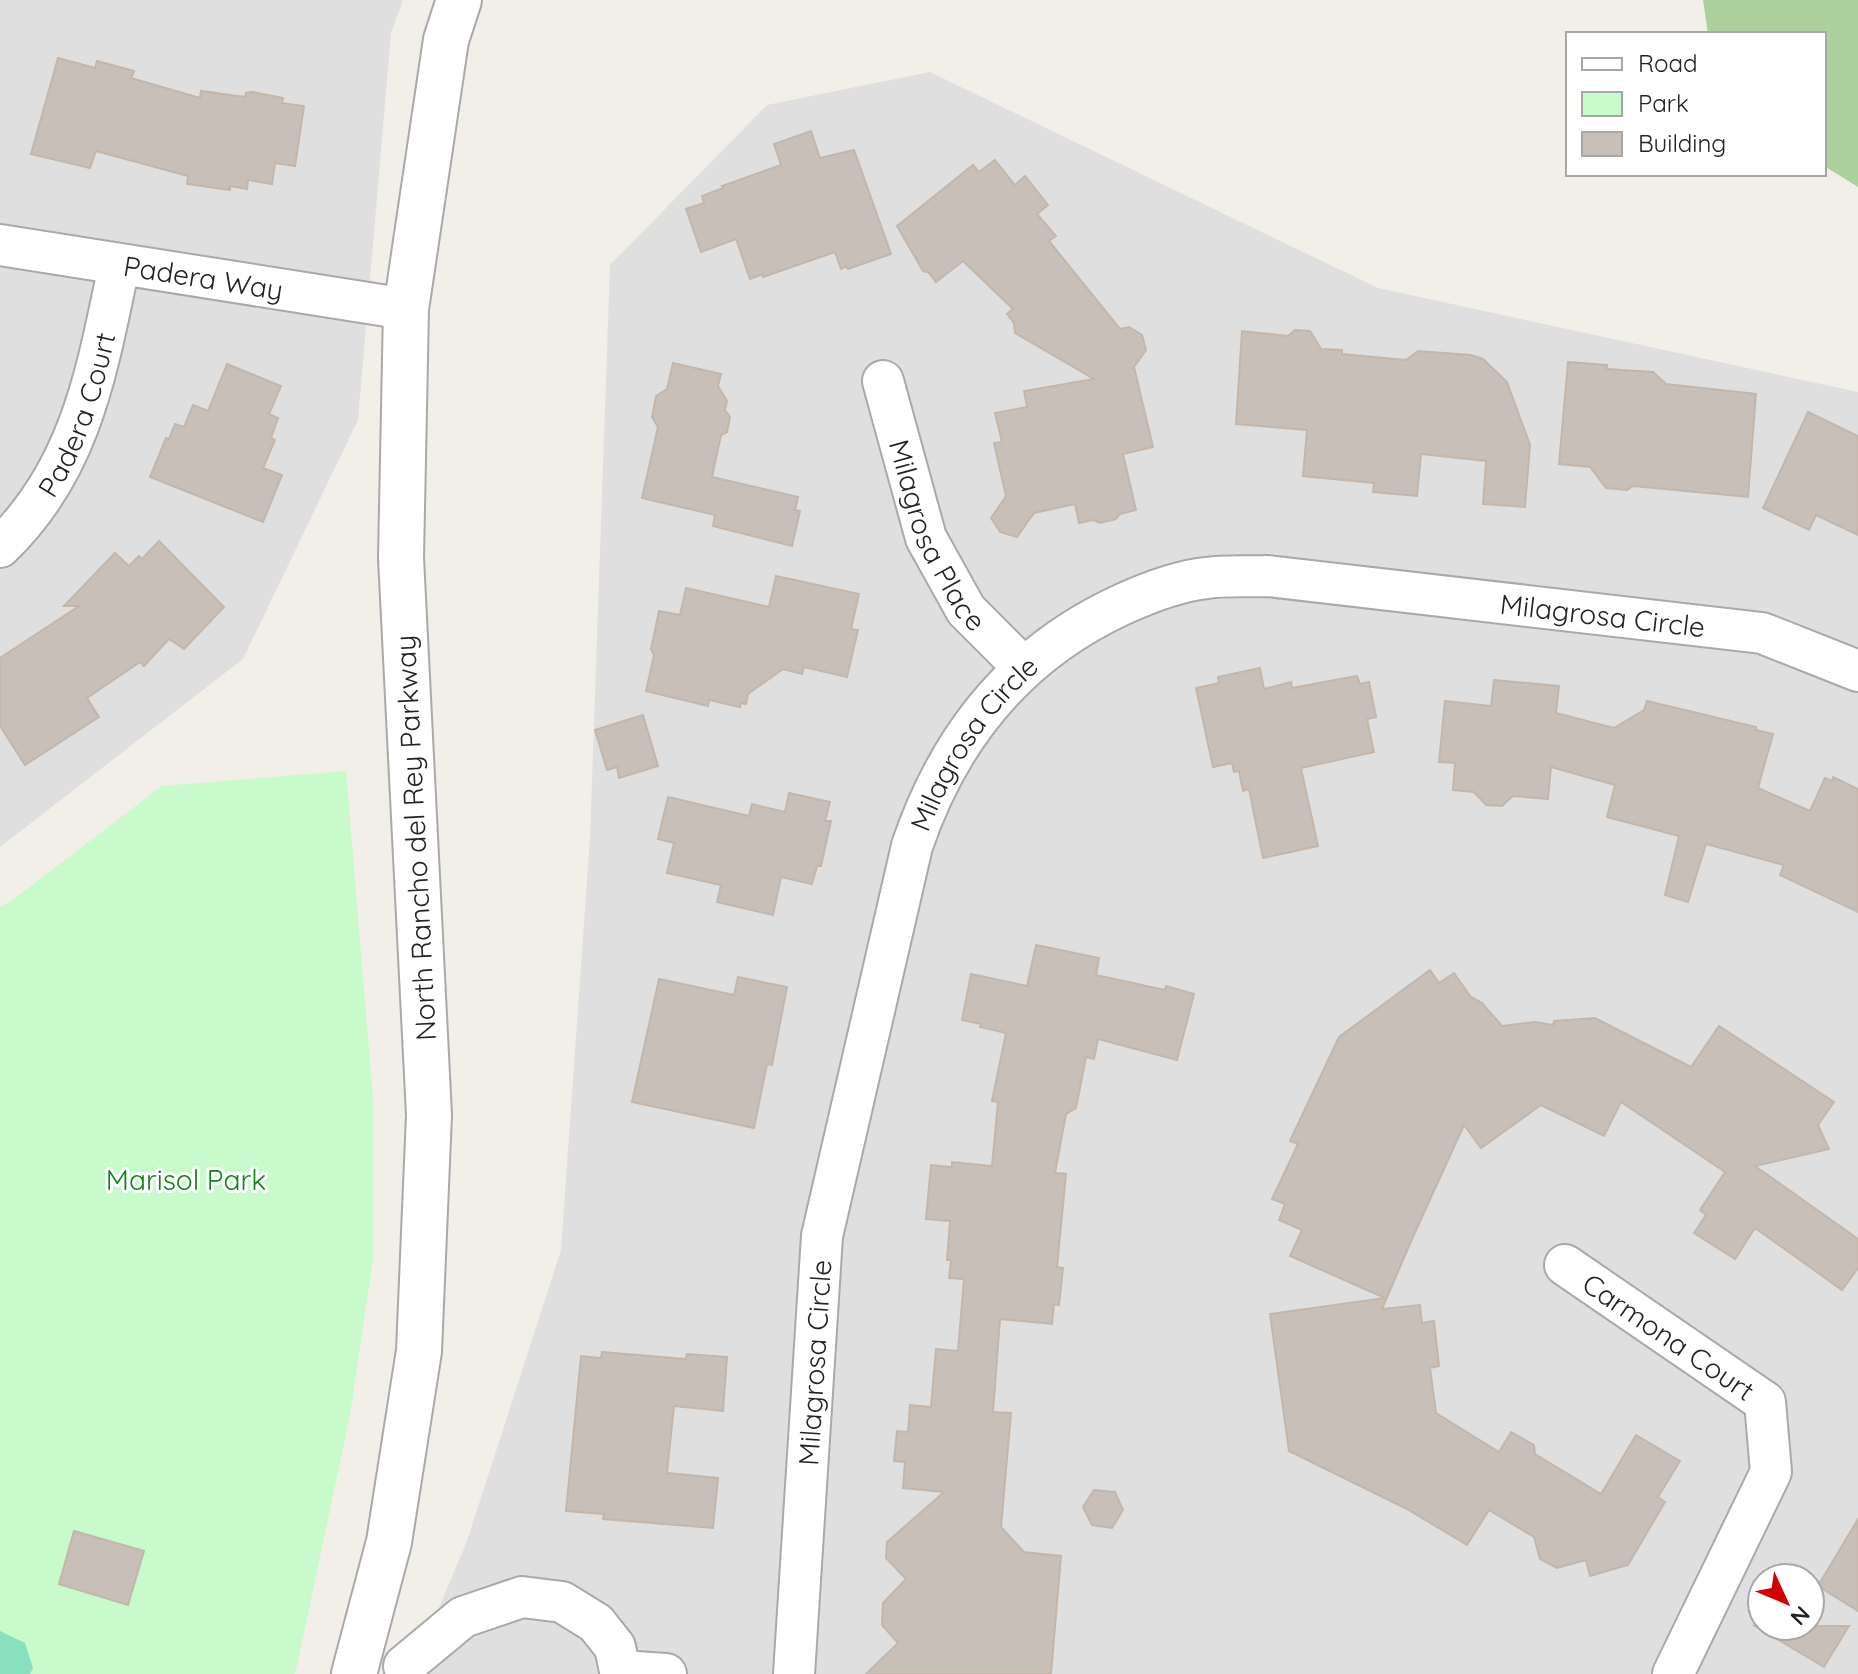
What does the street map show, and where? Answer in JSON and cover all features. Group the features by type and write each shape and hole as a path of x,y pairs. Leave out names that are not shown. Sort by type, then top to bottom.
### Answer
{"street":[{"name":"North Rancho del Rey Parkway","path":"357,1668 389,1542 419,1351 429,1115 401,558 406,309 446,40 459,0"},
{"name":"Padera Way","path":"0,245 406,309"},
{"name":"Padera Court","path":"0,547 39,502 80,427 93,387 119,266"},
{"name":"Milagrosa Place","path":"883,381 926,538 966,610 1024,668"},
{"name":"Milagrosa Circle","path":"794,1674 822,1236 912,846 926,806 944,768 967,732 994,698 1024,668 1059,640 1098,616 1140,597 1207,578 1268,576 1762,633 1858,671"},
{"name":"Carmona Court","path":"1565,1265 1765,1402 1771,1472 1673,1674"},
{"path":"357,1668 407,1670 432,1640 463,1617 522,1597 562,1602 596,1623 615,1647 620,1672 666,1674"}],"shaded area":[{"path":"0,0 403,0 391,33 358,420 243,659 0,847"},
{"path":"930,72 1378,288 1858,392 1858,1674 411,1674 467,1541 561,1250 590,838 610,265 767,105"}],"green space":[{"path":"1703,0 1858,0 1858,187 1826,167 1826,32 1708,32"},
{"name":"Marisol Park","path":"346,771 373,1098 373,1259 350,1415 294,1674 0,1674 0,907 162,786"},
{"path":"0,1631 25,1643 33,1668 30,1674 0,1674"}],"building":[{"path":"58,58 95,68 97,61 134,71 131,78 200,98 201,91 245,97 246,93 252,92 283,98 282,103 304,106 295,166 275,163 272,184 248,180 247,189 230,186 230,190 187,184 188,176 96,151 90,168 31,154"},
{"path":"811,131 820,158 854,150 891,254 841,269 835,252 750,279 736,239 701,252 686,209 704,203 702,196 722,186 781,165 774,144"},
{"path":"995,160 1015,185 1025,176 1048,205 1037,214 1056,236 1049,241 1120,329 1129,327 1142,335 1146,350 1134,367 1153,447 1123,454 1136,510 1120,514 1116,519 1079,523 1075,504 1034,513 1017,537 1000,532 991,518 1006,496 994,443 1002,442 995,413 1027,407 1024,391 1094,379 1015,333 1014,323 1007,314 1013,309 963,261 936,282 928,272 923,271 897,226 973,165 979,172"},
{"path":"1295,330 1310,331 1321,349 1342,350 1342,354 1406,360 1418,351 1471,355 1483,359 1507,382 1530,445 1525,507 1483,504 1486,461 1421,454 1417,496 1373,492 1374,483 1303,476 1307,430 1236,424 1242,331 1288,336"},
{"path":"1568,362 1653,372 1666,384 1756,394 1748,497 1633,486 1627,490 1606,488 1590,467 1559,464"},
{"path":"673,363 721,374 718,386 727,401 725,410 730,417 727,432 721,435 712,477 798,497 795,510 800,511 792,546 713,526 715,515 642,498 658,427 652,417 656,396 667,389"},
{"path":"227,364 281,386 269,414 278,418 271,438 275,440 263,468 282,475 263,522 150,477 175,424 184,427 193,405 208,411"},
{"path":"1808,412 1858,436 1858,535 1816,515 1809,530 1763,508"},
{"path":"159,541 224,607 184,649 169,639 144,666 140,662 87,698 99,717 25,765 0,726 0,658 79,606 64,606 115,553 129,566 139,556 142,559"},
{"path":"776,576 859,594 851,629 858,630 847,677 804,667 802,674 783,669 748,694 746,704 741,703 740,707 709,700 708,706 646,691 659,611 680,615 686,588 769,607"},
{"path":"1260,668 1264,689 1291,682 1292,688 1357,676 1360,684 1369,682 1376,717 1367,719 1374,752 1301,768 1318,846 1263,858 1249,789 1243,791 1239,771 1234,772 1232,763 1213,767 1196,688 1219,683 1218,677"},
{"path":"1494,680 1559,686 1556,713 1614,728 1644,710 1647,701 1756,727 1756,730 1773,734 1758,788 1810,811 1825,778 1832,781 1833,777 1858,789 1858,912 1780,875 1784,865 1706,844 1688,902 1665,895 1679,836 1607,817 1615,785 1551,767 1548,799 1513,796 1502,806 1486,805 1474,792 1453,790 1455,763 1439,762 1445,701 1491,706"},
{"path":"643,715 658,766 619,778 617,767 607,770 595,730"},
{"path":"789,793 830,802 825,821 831,821 821,866 817,866 812,884 781,877 773,915 717,902 721,885 667,873 674,843 658,839 668,797 749,816 752,804 785,812"},
{"path":"1036,945 1099,958 1096,975 1165,990 1166,986 1194,994 1177,1060 1098,1039 1094,1059 1086,1057 1076,1108 1066,1114 1055,1173 1066,1174 1057,1267 1063,1268 1059,1305 1054,1304 1052,1324 1000,1319 993,1412 1011,1413 1001,1527 1024,1552 1061,1556 1051,1674 866,1674 898,1643 882,1625 883,1603 906,1579 886,1558 887,1542 944,1492 903,1488 905,1462 894,1461 897,1431 908,1432 910,1405 931,1407 936,1349 958,1351 964,1279 949,1278 950,1221 926,1219 931,1165 952,1167 952,1162 992,1166 998,1102 992,1101 1006,1033 962,1020 971,974 1027,986"},
{"path":"1430,970 1439,983 1454,973 1471,997 1482,1003 1502,1026 1535,1022 1553,1025 1554,1021 1595,1018 1691,1067 1719,1026 1834,1102 1818,1125 1829,1149 1755,1166 1858,1239 1858,1268 1842,1290 1755,1228 1735,1259 1694,1233 1706,1215 1700,1210 1725,1172 1621,1102 1604,1136 1541,1105 1481,1148 1464,1125 1412,1239 1382,1309 1420,1305 1422,1323 1434,1321 1439,1366 1430,1368 1436,1413 1499,1452 1511,1432 1534,1445 1535,1454 1601,1494 1636,1435 1680,1461 1658,1497 1665,1502 1628,1565 1590,1576 1586,1560 1557,1568 1540,1559 1534,1537 1489,1510 1467,1545 1407,1509 1289,1451 1270,1314 1385,1298 1290,1256 1302,1230 1279,1220 1285,1204 1272,1199 1298,1144 1290,1141 1339,1037"},
{"path":"738,977 787,987 772,1065 767,1064 754,1128 632,1102 659,979 734,995"},
{"path":"602,1352 686,1359 687,1354 727,1357 723,1411 674,1406 667,1473 718,1478 713,1528 603,1519 604,1514 566,1511 581,1356 601,1358"},
{"path":"1094,1490 1115,1492 1123,1510 1112,1528 1092,1525 1083,1507"},
{"path":"1858,1519 1858,1611 1826,1591 1826,1573"},
{"path":"74,1531 144,1551 128,1605 59,1584"},
{"path":"1826,1626 1849,1626 1824,1667 1782,1642 1826,1642"}]}
